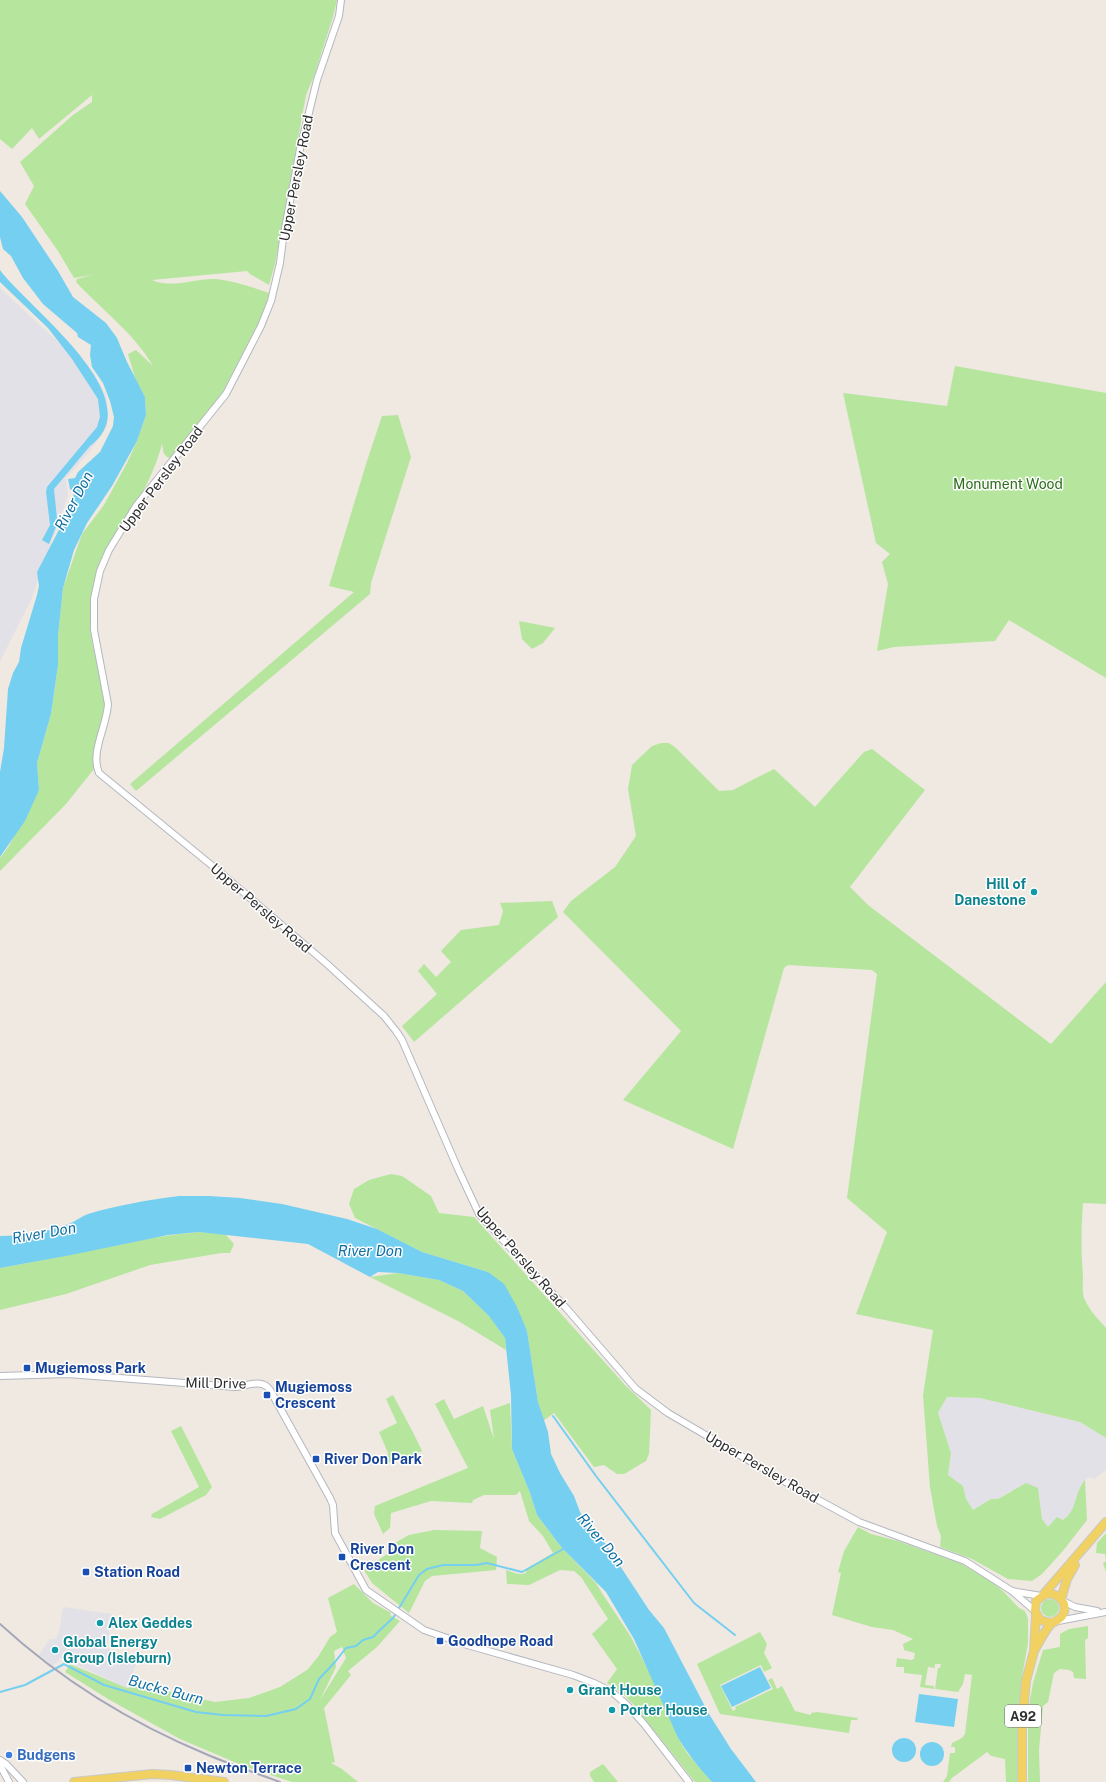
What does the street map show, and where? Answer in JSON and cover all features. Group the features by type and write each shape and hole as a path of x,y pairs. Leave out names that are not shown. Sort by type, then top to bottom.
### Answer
{"main road":[{"name":"A92","path":"1022,1782 1022,1725 1026,1681 1034,1651 1036,1601 1084,1549 1106,1522"},
{"name":"A92","path":"1034,1651 1054,1622 1064,1613 1062,1600 1067,1579 1084,1549"},
{"path":"1042,1595 1053,1593 1062,1600"},
{"path":"1036,1613 1040,1620 1054,1622"},
{"path":"74,1782 152,1774 171,1774 224,1782"}],"street":[{"name":"Upper Persley Road","path":"341,0 338,16 317,80 300,149 280,263 271,301 263,320 226,394 136,506 109,550 100,571 94,599 94,630 108,704 108,715 96,757 96,766 99,773 233,883 327,964 388,1021 402,1040 479,1214 567,1309 636,1388 668,1413 789,1484 859,1522 965,1561 1012,1591 1036,1613"},
{"name":"Mill Drive","path":"0,1376 54,1373 236,1387 265,1384 270,1390 330,1498 333,1505 336,1533 366,1590 424,1630 436,1635 573,1675 612,1692 626,1704 644,1724 689,1782"},
{"name":"Upper Persley Road","path":"1012,1591 1042,1595"},
{"path":"1062,1600 1075,1607 1104,1612"},
{"path":"1054,1622 1104,1612"},
{"path":"0,1760 6,1764 23,1782"},
{"path":"1,1767 2,1782"},
{"path":"1,1767 9,1782"}],"shaded area":[{"path":"0,288 59,343 70,343 94,374 106,396 108,417 107,426 91,450 66,478 68,495 31,600 0,661"},
{"path":"947,1397 980,1398 1080,1422 1106,1438 1106,1470 1094,1479 1090,1477 1085,1480 1081,1484 1076,1502 1069,1516 1048,1527 1042,1519 1038,1488 1010,1491 998,1499 991,1500 973,1510 966,1499 963,1486 948,1475 951,1453 938,1414"},
{"path":"63,1607 112,1614 107,1648 136,1664 127,1688 61,1658 53,1666 39,1655 50,1639 56,1639 59,1632"}],"green space":[{"path":"0,0 337,0 314,76 306,95 275,264 269,285 247,271 152,280 167,284 216,279 250,286 269,293 262,316 221,395 171,459 165,455 162,444 154,469 143,492 99,567 93,597 91,633 105,704 103,721 95,752 94,769 66,804 0,871 0,858 9,846 39,790 37,763 51,714 58,665 58,636 63,588 82,534 104,505 127,463 137,441 146,415 145,397 135,378 128,354 136,350 153,366 137,343 127,332 76,282 77,279 92,275 74,278 58,251 25,204 34,186 20,162 73,115 92,102 92,95 39,139 32,128 12,149 0,139"},
{"name":"Monument Wood","path":"955,366 1106,393 1106,678 1009,620 995,641 894,647 877,651 888,584 882,562 890,554 876,543 843,393 947,406"},
{"path":"398,415 411,457 371,583 370,594 136,791 130,784 354,592 329,586 382,416"},
{"path":"519,621 555,628 543,643 532,649 522,639"},
{"path":"661,743 669,743 676,748 719,791 733,790 774,769 815,807 864,752 872,749 925,790 850,887 868,905 1051,1044 1106,982 1106,1204 1083,1203 1082,1258 1084,1298 1091,1310 1106,1328 1106,1438 1080,1422 980,1398 947,1397 938,1413 951,1453 948,1475 963,1486 966,1499 973,1510 991,1499 998,1499 1026,1483 1038,1488 1042,1519 1048,1527 1057,1517 1063,1520 1068,1516 1085,1480 1087,1520 1062,1552 1042,1574 1032,1581 1008,1579 972,1559 940,1547 941,1536 937,1526 930,1487 923,1395 933,1330 856,1314 887,1232 847,1198 877,974 872,970 788,965 784,968 733,1149 623,1100 681,1031 563,912 571,901 615,867 636,836 628,789 632,765 652,746"},
{"path":"552,901 558,917 414,1042 402,1026 437,994 418,971 424,964 436,977 451,962 441,951 461,930 499,925 503,911 500,903"},
{"path":"391,1174 402,1176 431,1196 439,1213 474,1217 625,1385 651,1410 649,1454 646,1461 624,1474 617,1474 604,1465 594,1467 554,1413 543,1421 538,1402 527,1331 488,1272 422,1252 355,1218 349,1204 354,1189 369,1180"},
{"path":"199,1232 225,1234 234,1244 230,1253 221,1253 150,1265 66,1294 0,1310 0,1268 124,1243"},
{"path":"398,1273 439,1280 463,1291 491,1318 505,1338 506,1350 460,1322 370,1277"},
{"path":"393,1395 422,1451 407,1458 387,1463 388,1453 379,1432 397,1423 386,1399"},
{"path":"444,1399 454,1419 483,1406 494,1439 490,1410 510,1403 512,1449 530,1493 537,1515 562,1548 596,1583 631,1637 653,1679 678,1738 687,1753 712,1782 695,1782 633,1704 623,1694 607,1683 617,1669 592,1634 608,1619 581,1577 574,1571 560,1570 529,1585 507,1584 506,1570 518,1574 526,1573 526,1569 553,1553 543,1536 529,1521 520,1491 516,1495 484,1495 473,1500 472,1503 431,1501 391,1513 390,1528 383,1534 374,1514 375,1506 468,1468 435,1404"},
{"path":"181,1426 212,1487 206,1495 160,1519 151,1517 152,1514 199,1487 171,1431"},
{"path":"858,1527 871,1534 898,1541 962,1564 990,1581 1003,1591 1019,1608 1025,1611 1028,1619 1028,1643 1022,1677 1017,1738 1018,1782 1006,1782 1005,1759 991,1756 987,1752 952,1778 949,1782 943,1782 947,1776 950,1753 955,1753 955,1747 951,1747 952,1743 962,1738 965,1734 972,1675 965,1674 963,1684 958,1692 935,1689 938,1668 940,1668 941,1664 935,1664 935,1668 928,1667 925,1685 934,1686 934,1689 920,1687 922,1675 904,1673 904,1667 896,1667 897,1658 914,1659 915,1653 904,1650 903,1644 913,1639 893,1630 872,1627 832,1615 841,1573 838,1572 844,1551"},
{"path":"434,1530 482,1531 480,1548 497,1557 496,1570 432,1576 425,1581 409,1613 372,1583 364,1570 390,1552 395,1543 409,1535"},
{"path":"1106,1533 1106,1561 1105,1554 1096,1553 1097,1543"},
{"path":"1106,1561 1106,1572 1103,1563"},
{"path":"354,1584 373,1603 391,1613 390,1615 400,1621 377,1647 348,1671 351,1675 324,1708 335,1762 331,1763 342,1769 358,1782 292,1782 246,1767 180,1739 108,1699 65,1672 70,1664 127,1688 140,1685 215,1702 249,1698 280,1687 307,1670 318,1657 330,1637 337,1632 328,1598","holes":["342,1647 346,1658 320,1700 336,1667 334,1651"]},
{"path":"1046,1599 1054,1599 1059,1604 1057,1615 1054,1617 1046,1617 1041,1612 1041,1604"},
{"path":"1088,1626 1088,1638 1085,1640 1086,1679 1074,1678 1073,1672 1069,1670 1060,1669 1054,1673 1048,1702 1043,1706 1039,1750 1040,1782 1028,1782 1028,1711 1033,1683 1043,1650 1060,1647 1060,1634 1069,1629"},
{"path":"760,1632 767,1644 764,1653 772,1668 764,1672 761,1665 720,1685 733,1711 736,1709 735,1707 773,1689 768,1680 772,1678 777,1689 782,1686 795,1711 811,1715 811,1713 817,1712 858,1718 857,1720 851,1720 849,1733 720,1714 697,1664"},
{"path":"603,1764 618,1782 594,1782 590,1776 590,1772"}],"water":[{"name":"River Don","path":"0,191 22,217 58,271 73,297 106,323 117,338 127,362 145,397 146,415 137,441 112,486 87,523 74,550 63,588 58,636 58,665 51,714 37,763 39,790 25,821 0,857 0,772 4,748 8,689 13,673 19,662 21,648 37,595 39,586 37,572 63,522 74,494 70,489 68,479 75,478 78,472 100,452 113,426 114,417 103,383 92,367 90,355 91,345 78,337 77,333 43,304 23,278 11,256 3,249 0,237"},
{"path":"0,270 79,354 97,379 107,404 106,426 54,489 57,519 56,527 49,544 42,540 50,525 46,492 47,487 97,427 100,417 98,399 72,359 48,328 0,282"},
{"name":"River Don","path":"179,1196 240,1198 282,1204 347,1219 377,1229 422,1252 488,1272 504,1284 517,1307 527,1331 538,1402 548,1432 551,1454 560,1473 574,1496 580,1512 588,1526 605,1543 649,1610 664,1628 709,1714 731,1749 756,1782 712,1782 698,1766 678,1738 634,1639 606,1592 562,1548 537,1515 530,1493 512,1449 511,1395 505,1338 489,1316 463,1291 439,1280 398,1273 378,1272 370,1277 308,1244 199,1232 168,1235 0,1268 0,1236 44,1231 61,1227 86,1215 99,1211 133,1203"},
{"path":"760,1667 771,1688 732,1707 721,1686"},
{"path":"919,1694 958,1699 954,1727 915,1722"},
{"path":"904,1738 909,1739 915,1745 915,1755 909,1761 904,1762 899,1761 893,1755 892,1750 893,1745 899,1739"},
{"path":"932,1742 937,1743 943,1749 943,1759 937,1765 932,1766 927,1765 921,1759 920,1754 921,1749 927,1743"}],"waterway":[{"path":"553,1416 596,1476 694,1603 735,1635"},
{"name":"Bucks Burn","path":"0,1692 25,1685 64,1664 104,1685 196,1712 223,1715 266,1716 296,1709 310,1699 319,1679 346,1648 356,1646 363,1640 373,1637 393,1618 419,1575 427,1569 443,1565 476,1565 487,1563 522,1572 565,1548"}],"railway":[{"path":"0,1624 48,1664 73,1682 125,1715 180,1743 235,1766 280,1782"}],"place":[{"name":"Hill of Danestone","path":"1034,892"},
{"name":"Mugiemoss Park","path":"27,1368"},
{"name":"Mugiemoss Crescent","path":"267,1395"},
{"name":"River Don Park","path":"316,1459"},
{"name":"River Don Crescent","path":"342,1557"},
{"name":"Station Road","path":"86,1572"},
{"name":"Alex Geddes","path":"100,1623"},
{"name":"Goodhope Road","path":"440,1641"},
{"name":"Global Energy Group (Isleburn)","path":"55,1650"},
{"name":"Grant House","path":"570,1690"},
{"name":"Porter House","path":"612,1710"},
{"name":"Budgens","path":"9,1755"},
{"name":"Newton Terrace","path":"188,1768"}]}
